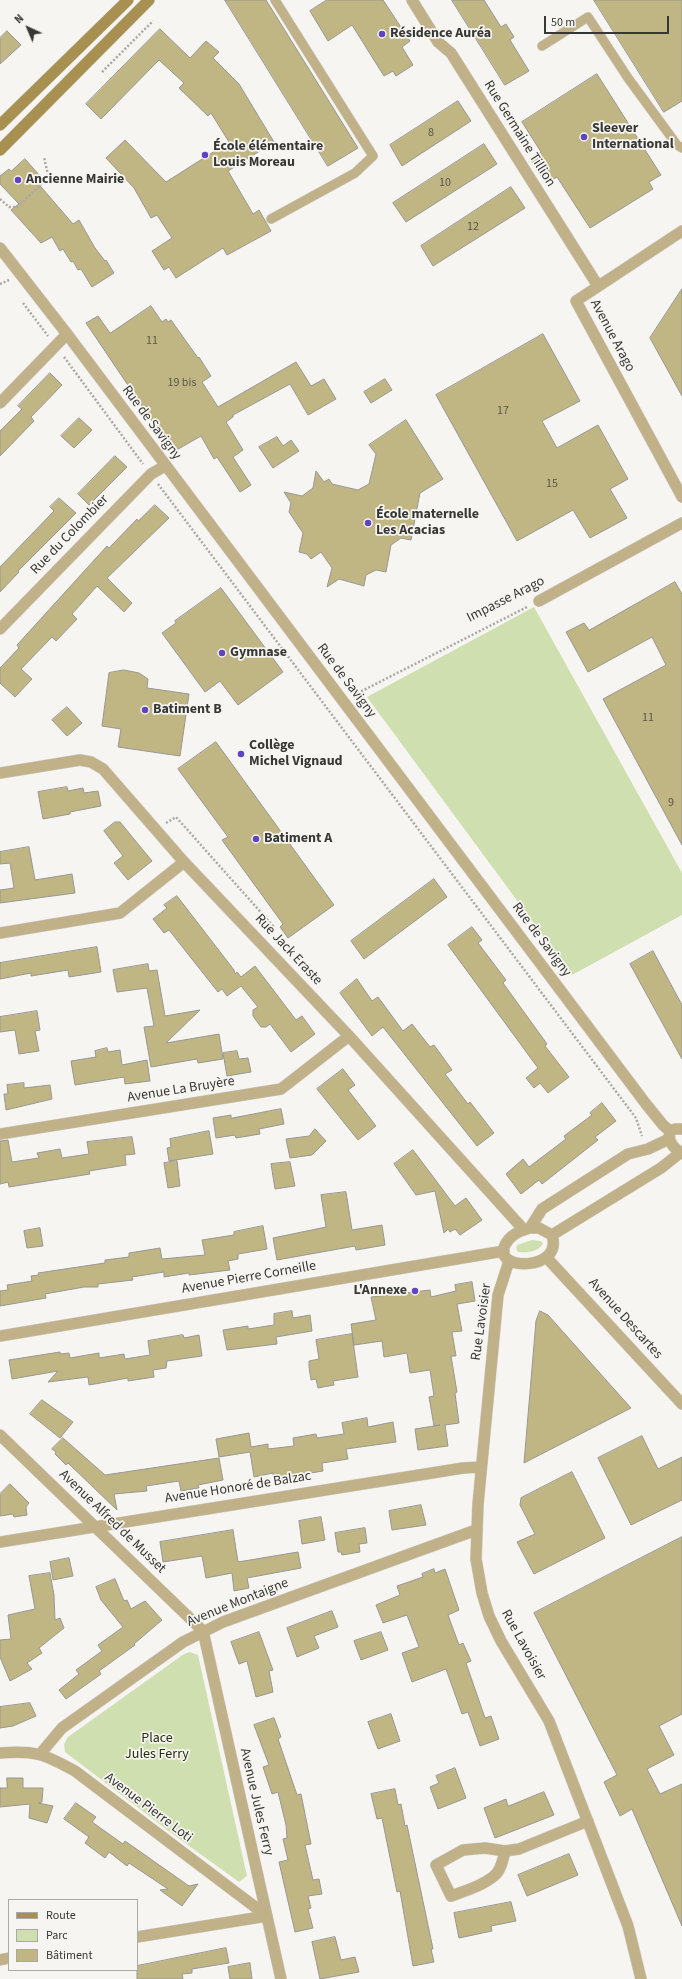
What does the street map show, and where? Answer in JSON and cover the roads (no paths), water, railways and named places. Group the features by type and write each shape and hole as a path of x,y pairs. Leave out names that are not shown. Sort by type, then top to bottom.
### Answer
{"main road":[{"path":"0,125 128,0"},
{"path":"0,150 149,0"}],"street":[{"name":"Rue Germaine Tillion","path":"412,0 438,42 451,53 598,286"},
{"name":"Avenue Arago","path":"682,231 576,301 682,497"},
{"name":"Rue de Savigny","path":"0,248 67,334 342,701 663,1125 681,1153"},
{"path":"0,403 67,334"},
{"name":"Rue du Colombier","path":"0,629 151,474 165,466"},
{"name":"Impasse Arago","path":"539,601 682,523"},
{"name":"Rue Jack Eraste","path":"0,772 80,760 91,762 103,769 184,862 349,1036 527,1229"},
{"path":"0,933 120,913 184,862"},
{"name":"Avenue La Bruyère","path":"0,1134 281,1089 349,1036"},
{"path":"527,1229 542,1209 628,1154 648,1149 670,1135 675,1129 682,1129"},
{"path":"552,1235 661,1168 681,1153"},
{"path":"539,1228 552,1235 554,1243 546,1256 526,1265 514,1264 506,1256 509,1238 527,1229 539,1228"},
{"name":"Avenue Pierre Corneille","path":"0,1336 506,1256"},
{"name":"Rue Lavoisier","path":"506,1256 498,1295 476,1530 476,1559 482,1593 489,1616 501,1641 549,1721 628,1926 641,1979"},
{"name":"Avenue Descartes","path":"546,1256 682,1404"},
{"name":"Avenue Alfred de Musset","path":"0,1435 203,1631"},
{"name":"Avenue Honoré de Balzac","path":"0,1542 464,1468 481,1467"},
{"name":"Avenue Montaigne","path":"41,1754 62,1728 183,1642 203,1631 223,1622 476,1530"},
{"name":"Avenue Jules Ferry","path":"203,1631 281,1979"},
{"name":"Avenue Pierre Loti","path":"0,1753 21,1751 41,1754 75,1771 267,1916"},
{"path":"505,1850 501,1866 495,1876 472,1889 451,1896 436,1865 463,1850 486,1848 505,1850 519,1849 588,1820"},
{"path":"138,1937 267,1916"}],"lane":[{"path":"271,219 354,173 373,156 275,0"},
{"path":"542,46 588,17 628,78 677,145 682,148"}],"place":[{"name":"Résidence Auréa","path":"382,34"},
{"name":"Sleever International","path":"584,137"},
{"name":"École élémentaire Louis Moreau","path":"205,155"},
{"name":"Ancienne Mairie","path":"18,180"},
{"name":"École maternelle Les Acacias","path":"368,523"},
{"name":"Gymnase","path":"222,653"},
{"name":"Batiment B","path":"145,710"},
{"name":"Collège Michel Vignaud","path":"241,754"},
{"name":"Batiment A","path":"256,839"},
{"name":"L'Annexe","path":"415,1291"}],"park label":[{"name":"Place Jules Ferry","path":"157,1748"}]}
